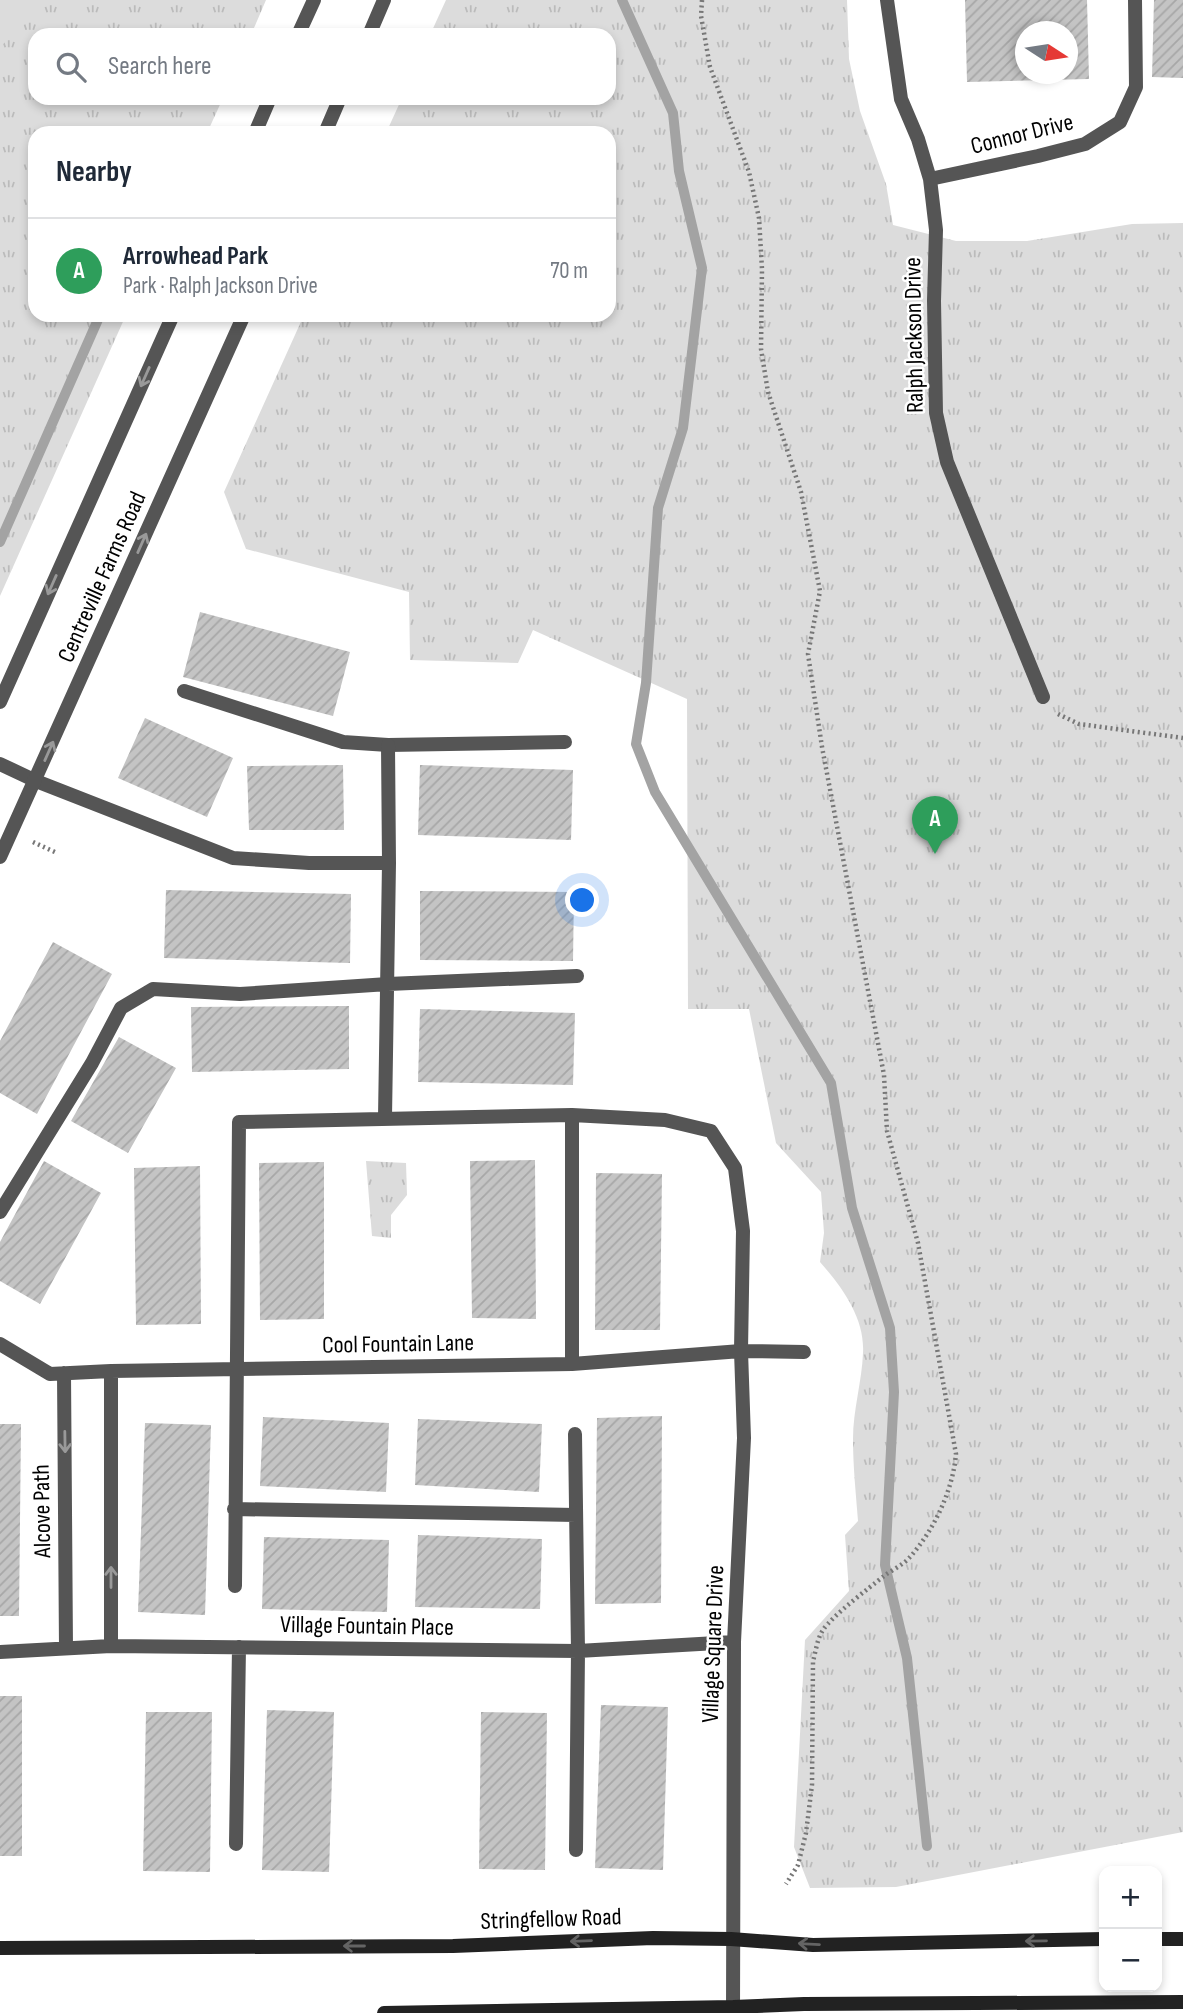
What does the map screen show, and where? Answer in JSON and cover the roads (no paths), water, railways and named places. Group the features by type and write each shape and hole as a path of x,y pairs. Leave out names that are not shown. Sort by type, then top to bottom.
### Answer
{"main road":[{"name":"Stringfellow Road","path":"0,1948 440,1946 653,1938 731,1939 813,1945 1099,1939"},
{"path":"1162,1939 1183,1939"},
{"path":"384,2013 733,2010 804,2004 1183,2002"}],"street":[{"path":"301,28 314,0"},
{"path":"372,28 384,0"},
{"name":"Ralph Jackson Drive","path":"887,0 901,99 918,139 930,179 936,230 933,301 936,413 947,462 1043,697"},
{"name":"Connor Drive","path":"930,179 1085,144 1120,122 1136,87 1135,0"},
{"path":"258,126 267,105"},
{"path":"328,126 338,105"},
{"name":"Centreville Farms Road","path":"0,702 170,322"},
{"name":"Centreville Farms Road","path":"0,857 241,322"},
{"path":"184,691 343,742 388,745 565,742"},
{"path":"385,1118 388,745"},
{"path":"0,764 36,781 233,858 309,863 389,863"},
{"path":"0,1212 92,1063 121,1008 153,989 240,994 388,984 578,976"},
{"path":"572,1115 572,1364"},
{"name":"Village Square Drive","path":"235,1369 239,1122 572,1115 665,1120 711,1131 735,1168 743,1231 741,1351 744,1438 734,1642 731,1939 733,2010"},
{"name":"Cool Fountain Lane","path":"0,1344 50,1374 572,1364 741,1351 804,1352"},
{"path":"234,1587 235,1369"},
{"path":"111,1371 111,1646"},
{"name":"Alcove Path","path":"64,1373 66,1648"},
{"path":"575,1434 578,1651 576,1850"},
{"path":"234,1509 576,1515"},
{"name":"Village Fountain Place","path":"0,1652 111,1646 578,1651 734,1642"},
{"path":"236,1844 239,1647"}],"waterway":[{"path":"622,0 673,113 679,171 702,268 683,428 658,508 646,683 636,744 655,792 831,1083 852,1208 890,1328 894,1392 885,1565 907,1658 927,1846"},
{"path":"0,542 97,322"}],"place":[{"name":"Arrowhead Park","path":"935,854"}]}
